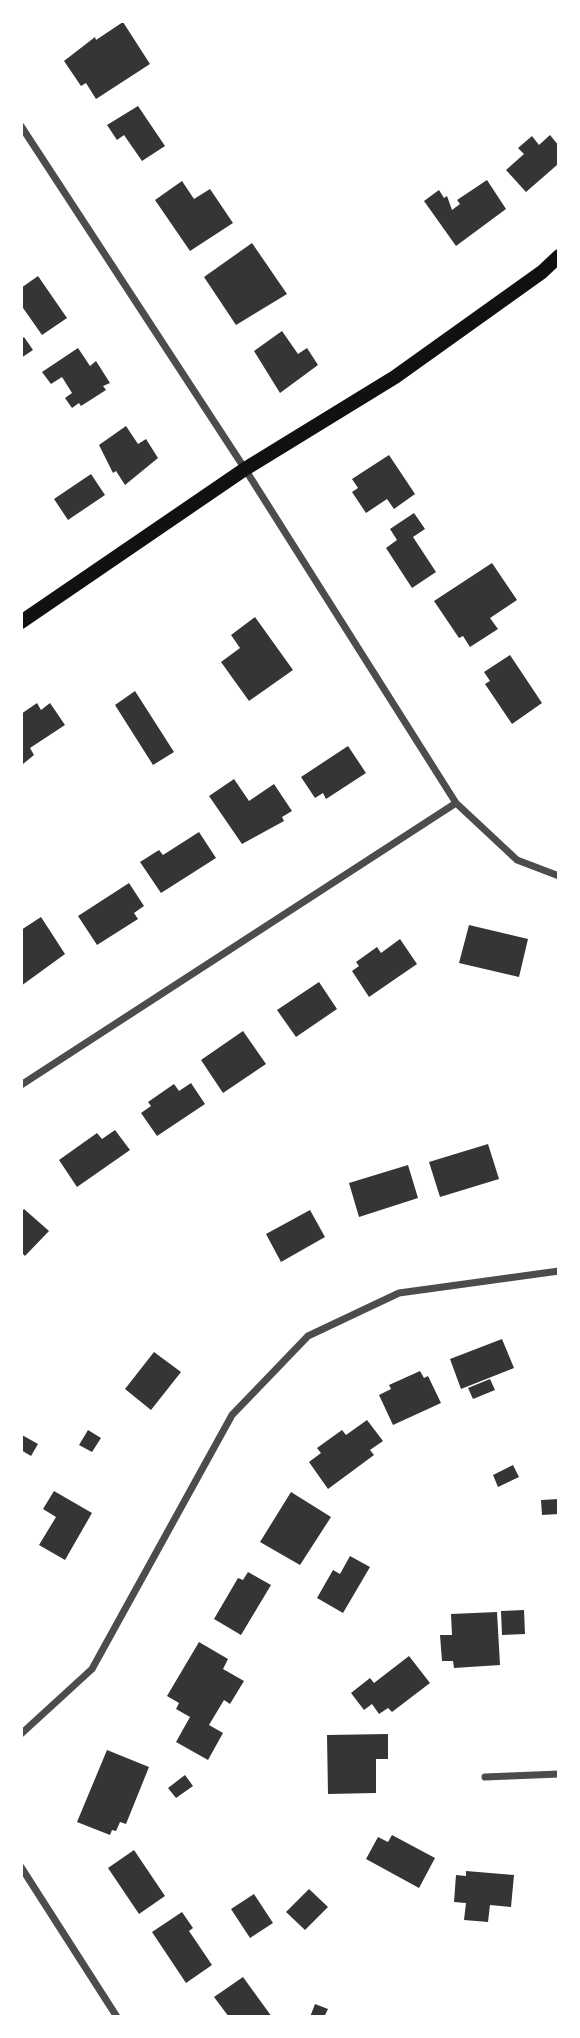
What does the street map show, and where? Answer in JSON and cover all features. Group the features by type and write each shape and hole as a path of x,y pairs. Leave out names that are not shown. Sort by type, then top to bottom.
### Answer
{"main road":[{"path":"21,622 245,470 395,377 542,272 559,256"}],"street":[{"path":"21,126 245,470 456,803 517,860 559,876"},
{"path":"21,1085 456,803"},
{"path":"21,1734 92,1670 232,1415 308,1336 399,1293 559,1271"},
{"path":"485,1777 559,1774"},
{"path":"21,1867 117,2017"}],"building":[{"path":"123,22 150,64 96,99 86,83 81,86 64,61 95,37 96,40"},
{"path":"138,106 165,146 142,161 124,135 117,140 107,125"},
{"path":"550,135 559,146 557,165 526,192 506,170 524,154 518,148 532,136 539,145"},
{"path":"487,180 506,209 456,246 424,201 439,190 444,198 447,196 452,210 460,204 457,200"},
{"path":"182,181 194,199 210,189 233,223 190,251 155,200"},
{"path":"252,243 287,294 236,325 204,277"},
{"path":"38,276 67,318 42,335 21,305 21,288"},
{"path":"282,331 298,354 307,348 318,365 280,393 254,351"},
{"path":"24,337 33,350 21,358 21,339"},
{"path":"78,348 90,366 96,361 110,383 103,386 106,390 81,406 79,403 72,408 65,398 72,393 62,377 51,384 42,372"},
{"path":"126,426 138,444 146,439 158,458 125,485 116,471 113,473 99,445"},
{"path":"389,455 415,494 394,509 387,499 366,513 352,492 358,488 352,479"},
{"path":"91,474 105,495 68,520 54,499"},
{"path":"414,513 425,529 413,537 436,572 412,588 386,548 397,540 390,529"},
{"path":"492,563 517,600 490,618 498,629 470,647 463,636 459,638 434,601"},
{"path":"255,617 293,670 249,701 221,662 240,648 231,635"},
{"path":"510,655 542,703 512,724 485,684 490,681 484,672"},
{"path":"135,691 174,752 153,765 115,705"},
{"path":"37,703 41,710 50,703 65,725 30,748 34,755 23,764 21,714"},
{"path":"348,746 366,773 326,799 323,793 315,798 301,777"},
{"path":"234,779 249,801 274,784 292,811 282,817 284,821 242,844 209,796"},
{"path":"199,832 216,858 161,893 140,862 159,850 163,855"},
{"path":"129,883 144,906 134,913 138,919 97,945 78,916"},
{"path":"41,917 65,954 21,986 21,930"},
{"path":"469,925 528,939 519,977 459,963"},
{"path":"400,939 417,964 369,997 352,971 359,966 356,962 377,947 381,953"},
{"path":"319,982 337,1009 296,1037 277,1010"},
{"path":"243,1031 266,1064 223,1093 201,1060"},
{"path":"191,1083 205,1104 157,1136 141,1113 151,1106 148,1102 174,1084 179,1091"},
{"path":"115,1130 130,1150 77,1187 59,1160 97,1133 102,1139"},
{"path":"488,1144 499,1179 440,1197 429,1162"},
{"path":"408,1165 418,1198 359,1217 349,1183"},
{"path":"24,1209 49,1231 25,1256 21,1252 21,1212"},
{"path":"310,1210 325,1237 281,1262 266,1234"},
{"path":"502,1339 514,1368 461,1389 450,1359"},
{"path":"154,1352 181,1372 151,1410 125,1389"},
{"path":"420,1371 424,1378 428,1376 441,1403 393,1425 379,1395 391,1389 389,1385"},
{"path":"490,1379 495,1390 473,1399 468,1388"},
{"path":"367,1420 383,1441 370,1450 374,1455 328,1489 309,1462 321,1453 317,1448 342,1430 346,1435"},
{"path":"88,1430 101,1438 92,1452 79,1445"},
{"path":"22,1435 38,1444 31,1456 21,1450"},
{"path":"513,1465 519,1477 498,1487 493,1475"},
{"path":"54,1491 92,1513 65,1560 39,1545 56,1517 43,1509"},
{"path":"291,1492 331,1517 300,1565 260,1542"},
{"path":"559,1499 559,1514 542,1515 541,1500"},
{"path":"350,1556 370,1567 343,1613 317,1598 333,1570 340,1574"},
{"path":"248,1572 271,1585 241,1635 214,1619 238,1578 243,1580"},
{"path":"524,1610 525,1634 502,1635 501,1611"},
{"path":"497,1612 500,1665 454,1668 453,1661 442,1661 440,1635 452,1635 451,1614"},
{"path":"199,1642 228,1659 223,1669 244,1681 230,1704 224,1700 209,1725 223,1733 208,1760 176,1742 190,1717 176,1709 179,1703 167,1696"},
{"path":"409,1656 430,1683 392,1712 388,1708 379,1714 372,1704 364,1710 351,1693 370,1678 374,1683"},
{"path":"388,1734 388,1759 376,1759 376,1793 328,1794 327,1735"},
{"path":"107,1750 149,1767 126,1824 120,1822 116,1831 112,1830 110,1835 77,1822"},
{"path":"185,1775 193,1786 176,1798 168,1788"},
{"path":"392,1835 435,1858 419,1888 366,1859 378,1837 388,1842"},
{"path":"134,1850 165,1896 139,1914 108,1868"},
{"path":"466,1871 514,1875 511,1907 490,1905 488,1922 464,1920 466,1903 454,1902 456,1875 466,1876"},
{"path":"309,1889 328,1907 305,1930 286,1912"},
{"path":"254,1894 273,1923 250,1938 231,1909"},
{"path":"182,1912 193,1928 189,1931 212,1965 186,1983 152,1932"},
{"path":"243,1977 272,2017 229,2017 214,1997"},
{"path":"315,2004 328,2009 325,2015 330,2017 310,2017"}]}
